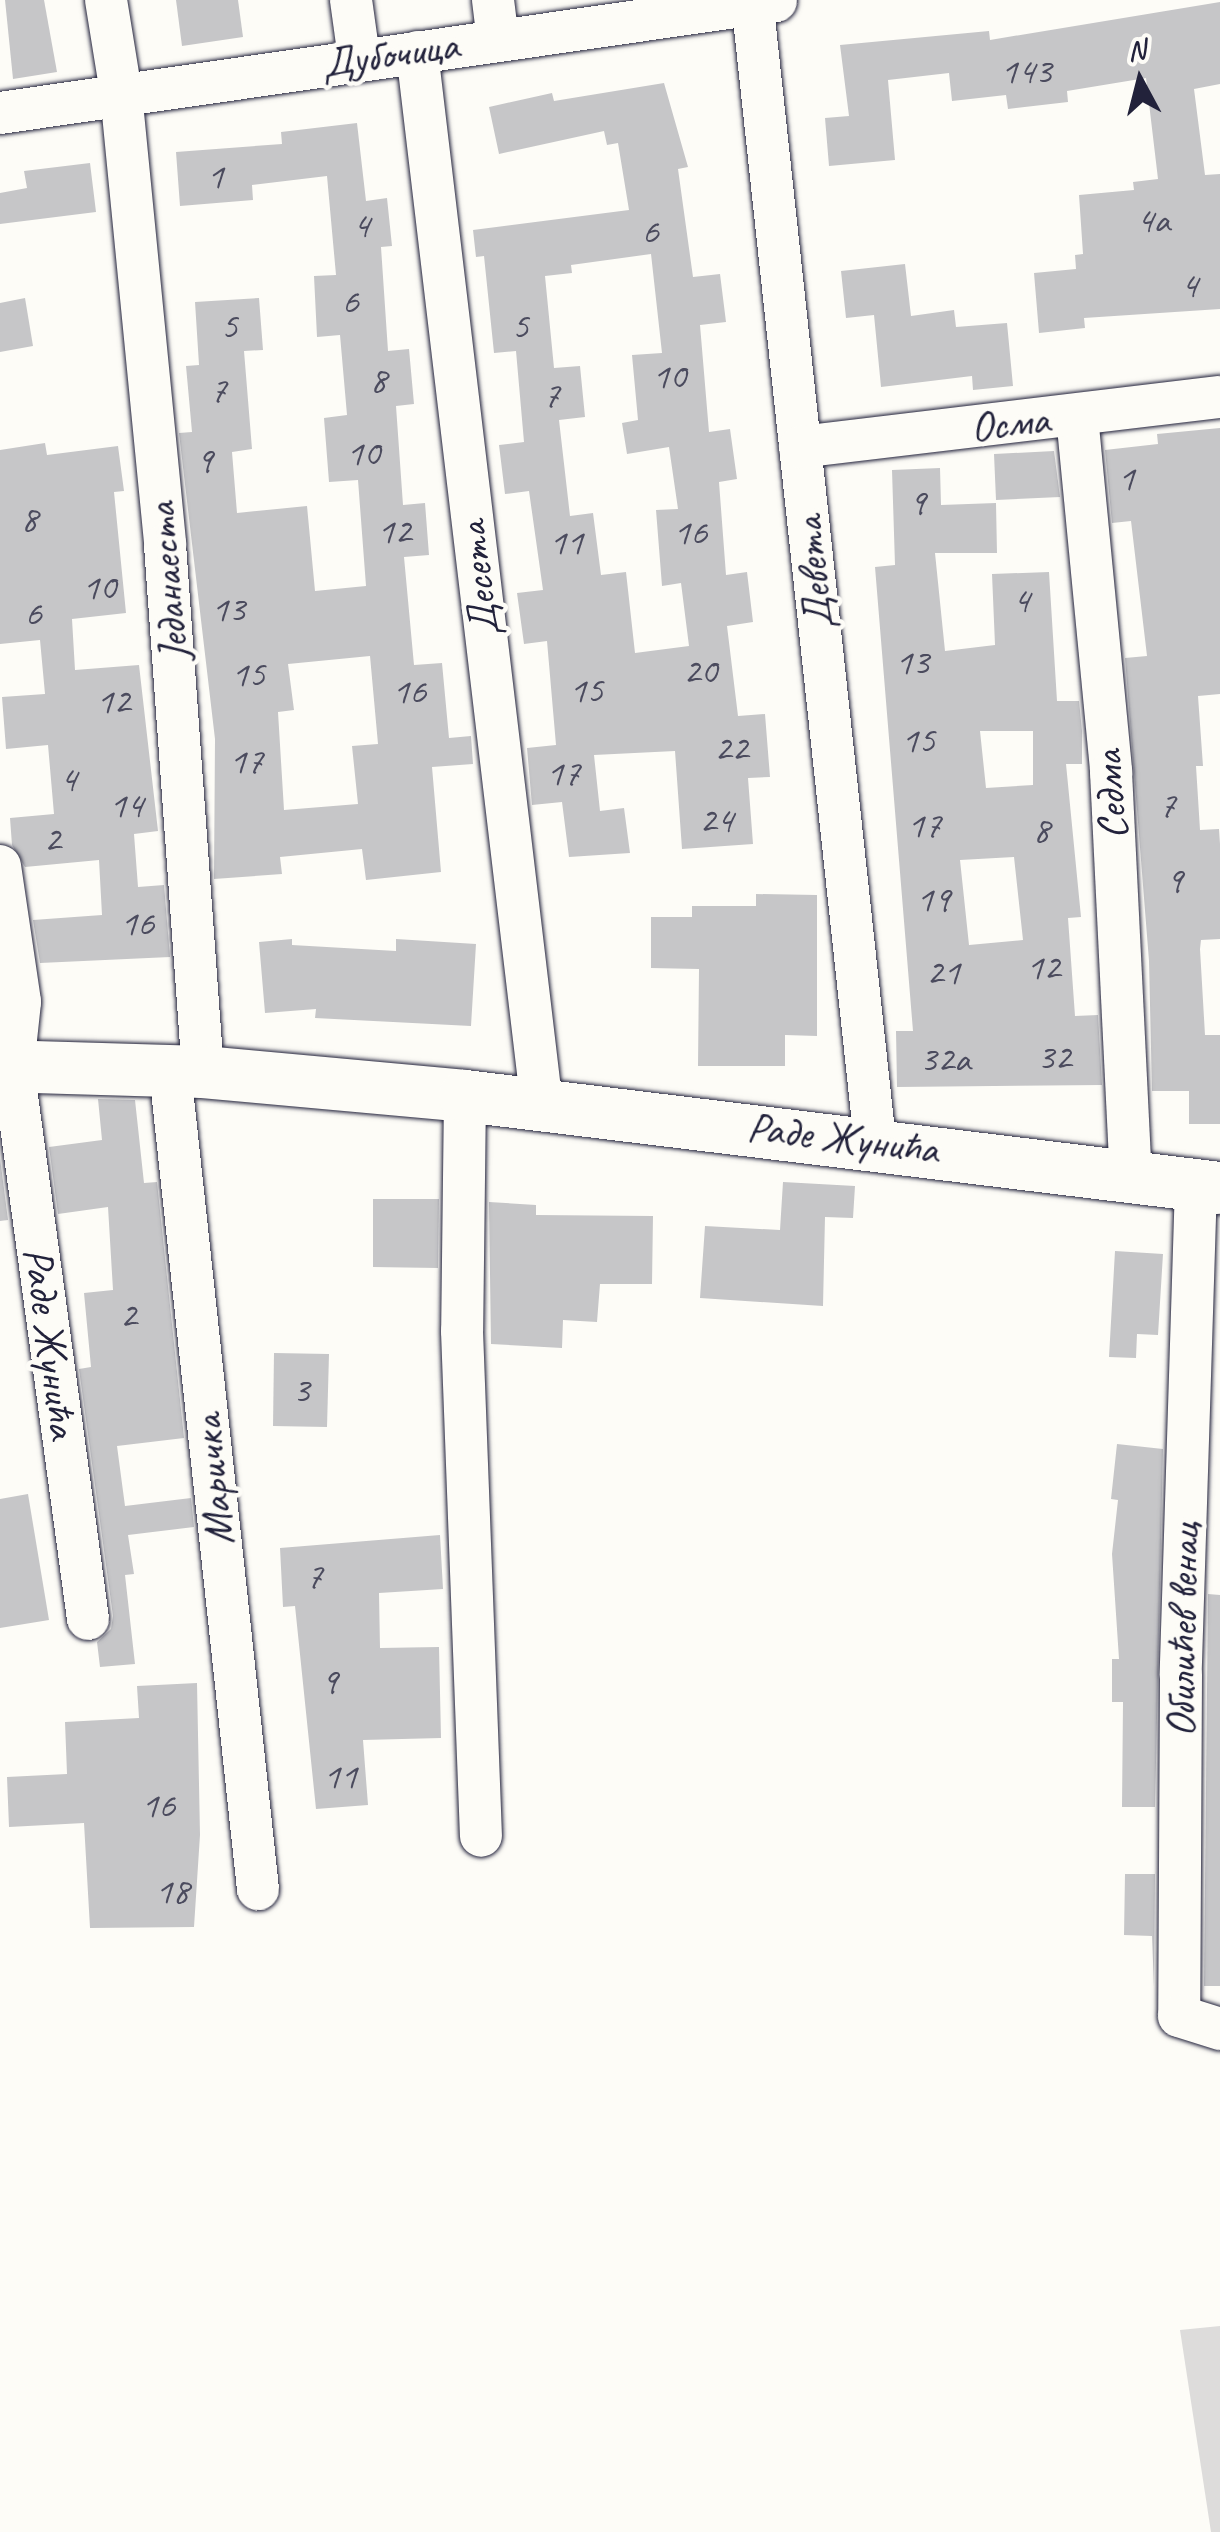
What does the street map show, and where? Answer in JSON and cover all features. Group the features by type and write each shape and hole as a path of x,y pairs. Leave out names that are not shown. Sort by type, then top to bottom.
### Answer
{"main road":[{"name":"Раде Жунића","path":"6,1066 186,1072 465,1096 875,1141 1208,1186"}],"street":[{"name":"Једанаеста","path":"106,0 121,93 187,799 186,1072"},
{"path":"351,0 359,58"},
{"name":"Дубочица","path":"0,113 417,52 495,20 761,2"},
{"name":"Девета","path":"761,2 800,447 875,1141"},
{"name":"Десета","path":"417,52 542,1106"},
{"name":"Осма","path":"800,447 1220,397"},
{"name":"Седма","path":"1078,416 1111,772 1131,1174"},
{"path":"0,866 20,1002 6,1066"},
{"name":"Раде Жунића","path":"6,1066 88,1619"},
{"name":"Маричка","path":"186,1072 258,1888"},
{"path":"465,1096 462,1331 481,1836"},
{"name":"Обилићев венац","path":"1208,1186 1181,1674 1179,2016 1220,2029"}],"shaded area":[{"path":"1220,2326 1220,2532 1211,2532 1180,2330"}],"building":[{"path":"5,0 44,0 57,72 13,79"},
{"path":"176,0 238,0 243,37 182,46"},
{"path":"1220,2 1220,84 1194,89 1205,175 1220,174 1220,309 1084,318 1085,328 1039,333 1034,273 1076,269 1075,255 1083,254 1079,195 1134,190 1133,182 1158,179 1146,78 1067,91 1068,102 1008,109 1006,95 952,101 949,73 888,80 895,160 829,166 825,118 849,116 840,45 989,31 990,40"},
{"path":"664,83 688,167 678,169 693,277 720,274 726,322 700,325 709,432 730,429 737,479 719,482 726,575 747,572 753,622 727,626 738,716 765,714 770,777 748,778 753,844 682,849 675,751 594,755 600,811 624,808 630,853 569,857 562,802 532,805 527,748 556,745 547,641 524,644 517,593 543,590 529,491 505,494 499,445 524,442 516,351 494,353 484,256 476,257 473,230 629,210 618,143 607,145 604,131 499,154 489,107 552,93 554,101","holes":["651,254 662,353 632,355 638,420 622,423 627,454 669,447 678,509 656,510 662,586 681,583 689,646 635,653 626,572 601,575 593,513 570,516 559,420 585,417 580,366 554,368 545,276 572,273 571,265"]},
{"path":"357,123 366,201 387,198 392,246 381,247 388,351 409,349 414,404 396,406 403,505 425,503 429,555 404,557 414,665 442,663 449,738 471,736 473,764 432,767 441,872 366,880 362,849 280,857 282,874 214,879 215,739 179,433 192,432 186,366 199,365 195,302 259,298 263,350 244,351 252,449 232,452 237,513 307,506 315,591 366,586 358,480 329,482 324,418 347,415 340,335 317,337 314,276 336,275 327,176 252,185 253,200 180,206 176,152 282,144 281,132","holes":["370,656 378,744 352,746 358,804 284,810 278,712 294,710 288,664"]},
{"path":"90,163 96,212 0,224 0,193 27,188 24,171"},
{"path":"905,264 911,316 954,310 956,327 1007,323 1013,386 973,390 972,376 881,387 874,315 846,318 841,271"},
{"path":"25,298 33,346 0,352 0,303"},
{"path":"1220,428 1220,694 1198,696 1203,766 1196,766 1200,830 1219,829 1220,939 1201,940 1200,949 1205,1035 1220,1035 1220,1124 1189,1124 1189,1091 1152,1091 1149,961 1125,658 1147,656 1131,521 1112,523 1105,450 1158,444 1157,434"},
{"path":"45,443 47,455 118,446 124,491 114,492 126,613 72,619 75,670 139,665 158,831 134,834 138,887 164,885 170,957 40,963 33,920 102,915 99,860 25,867 12,845 10,818 54,814 48,745 6,749 2,697 45,694 40,640 0,644 0,450"},
{"path":"1054,451 1060,497 996,500 994,454"},
{"path":"940,468 941,505 996,503 997,553 935,553 945,651 995,645 992,574 1049,572 1057,701 1079,701 1082,731 1082,764 1066,764 1081,917 1068,918 1075,1016 1098,1015 1102,1085 897,1087 896,1031 913,1031 875,567 895,565 892,470","holes":["980,731 1033,731 1033,785 986,788","1014,857 1023,940 969,945 960,860"]},
{"path":"756,894 817,895 817,1036 785,1035 785,1066 698,1066 699,969 651,968 651,917 692,917 692,906 756,906"},
{"path":"292,939 292,945 396,951 396,939 476,944 471,1026 315,1018 316,1009 265,1013 259,942"},
{"path":"98,1099 135,1100 144,1183 157,1182 184,1438 117,1446 125,1506 191,1498 194,1527 128,1535 134,1574 125,1575 135,1664 100,1667 97,1642 111,1629 113,1616 79,1369 91,1367 84,1293 113,1290 108,1207 58,1214 49,1147 102,1140"},
{"path":"0,1158 8,1220 0,1221"},
{"path":"783,1182 855,1186 853,1218 825,1217 823,1306 700,1298 705,1226 780,1230"},
{"path":"373,1199 439,1199 438,1268 373,1267"},
{"path":"489,1202 536,1205 536,1215 653,1216 652,1284 600,1284 597,1322 563,1320 562,1348 491,1344"},
{"path":"1115,1251 1163,1254 1158,1335 1137,1334 1136,1358 1109,1357"},
{"path":"274,1353 329,1354 327,1427 273,1426"},
{"path":"1117,1444 1163,1449 1155,1807 1122,1807 1123,1702 1112,1702 1112,1659 1119,1659 1112,1554 1118,1500 1111,1499"},
{"path":"28,1494 49,1620 0,1628 0,1499"},
{"path":"440,1535 443,1589 379,1593 380,1648 439,1647 441,1738 363,1740 368,1805 316,1809 295,1606 283,1607 280,1548"},
{"path":"1208,1594 1220,1595 1220,1986 1204,1986"},
{"path":"197,1683 200,1835 194,1927 90,1928 84,1823 9,1827 7,1777 67,1774 65,1722 139,1718 137,1686"},
{"path":"1125,1874 1155,1874 1154,1987 1152,1936 1124,1935"}]}
